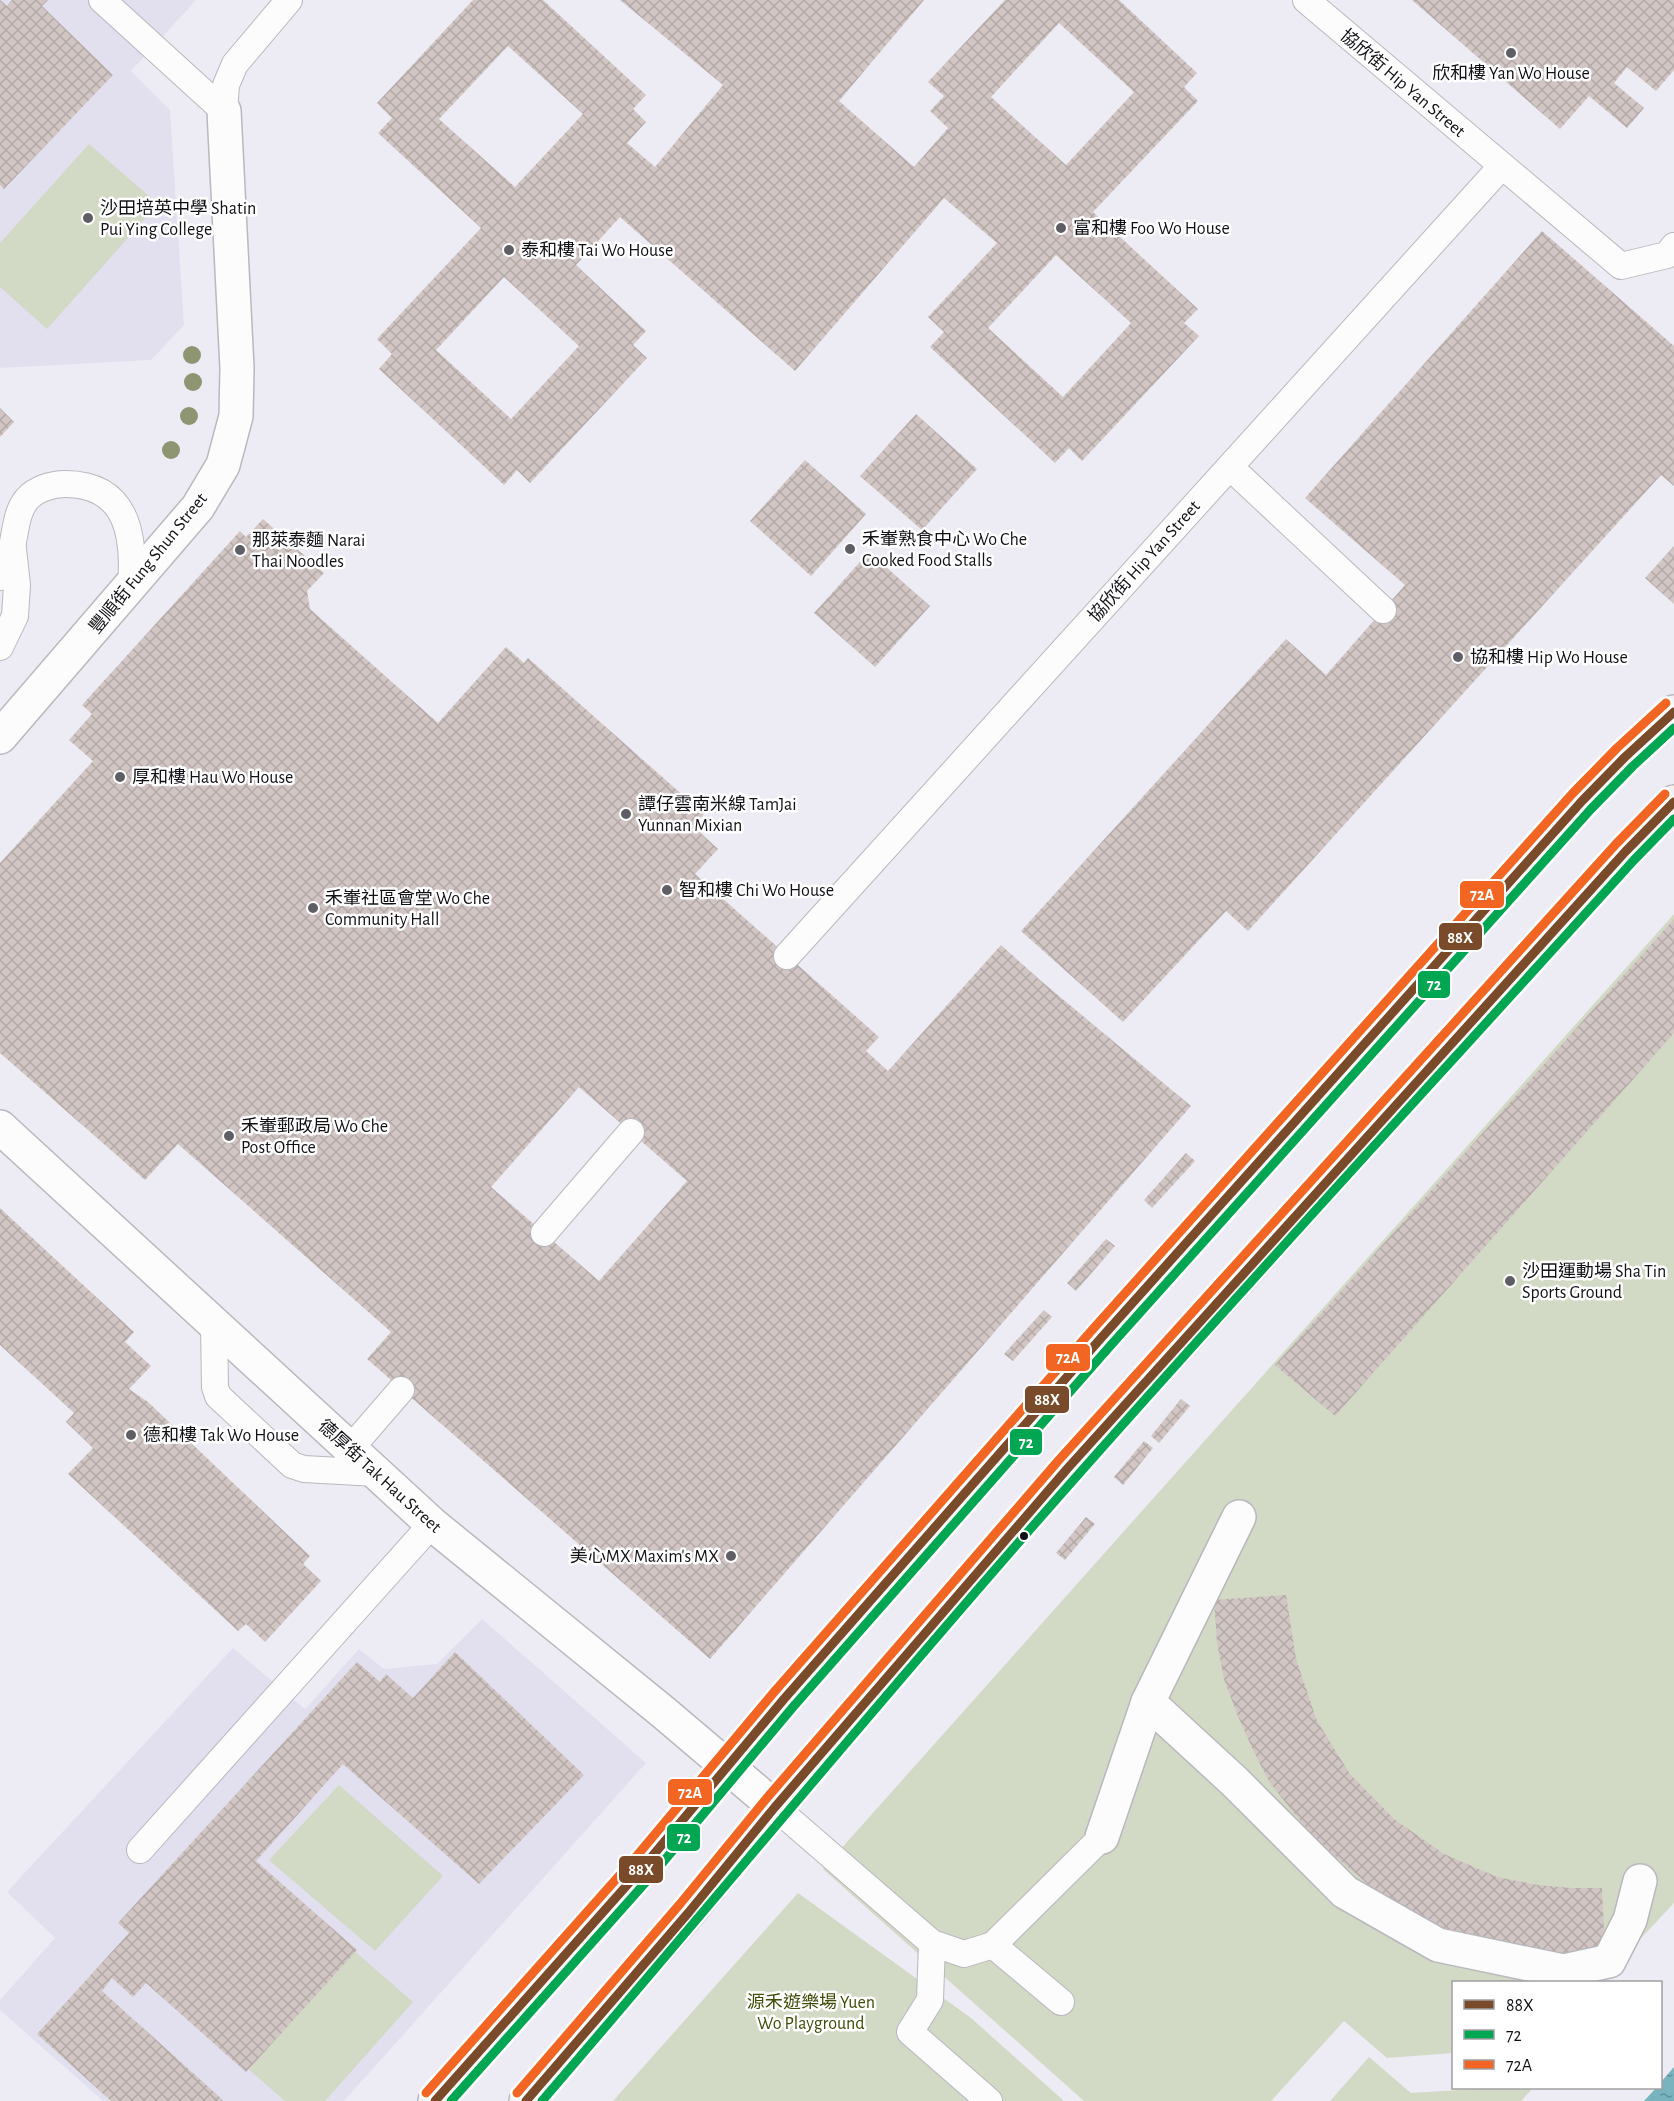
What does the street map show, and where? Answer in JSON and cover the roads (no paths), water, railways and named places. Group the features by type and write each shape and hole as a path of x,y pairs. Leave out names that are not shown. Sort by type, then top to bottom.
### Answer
{"main road":[{"path":"435,2101 644,1866 727,1766 1102,1337 1582,801 1674,712"},
{"path":"526,2101 689,1912 775,1807 1074,1461 1617,861 1674,802"}],"street":[{"name":"豐順街 Fung Shun Street","path":"0,737 198,507 223,465 236,416 237,368 224,111"},
{"name":"德厚街 Tak Hau Street","path":"0,1127 432,1524 775,1807"},
{"path":"1102,1837 1148,1702 1239,1517"},
{"path":"1148,1702 1235,1782 1345,1893 1438,1945 1563,1971 1609,1961 1630,1920 1640,1881"}],"lane":[{"path":"102,0 224,111"},
{"path":"224,111 226,85 235,64 289,0"},
{"name":"協欣街 Hip Yan Street","path":"1306,0 1621,266 1667,255 1674,246"},
{"name":"協欣街 Hip Yan Street","path":"787,956 1501,167"},
{"path":"1230,466 1383,610"},
{"path":"0,647 15,616 17,585 13,545 16,520 28,498 51,484 78,484 101,490 117,506 130,533 133,559 130,587"},
{"path":"0,577 13,545"},
{"path":"544,1233 631,1132"},
{"path":"214,1325 215,1387 218,1396 292,1465 304,1469 377,1473"},
{"path":"350,1449 401,1390"},
{"path":"140,1850 432,1524"},
{"path":"775,1807 932,1943 964,1954 993,1945 1102,1837"},
{"path":"932,1943 930,2000 910,2032 989,2101"},
{"path":"993,1945 1060,2002"}],"water":[{"path":"1674,2067 1674,2101 1644,2101 1655,2089 1662,2089 1662,2081"}],"place":[{"name":"欣和樓 Yan Wo House","path":"1511,53"},
{"name":"沙田培英中學 Shatin Pui Ying College","path":"88,218"},
{"name":"富和樓 Foo Wo House","path":"1061,228"},
{"name":"泰和樓 Tai Wo House","path":"509,250"},
{"name":"禾輋熟食中心 Wo Che Cooked Food Stalls","path":"850,549"},
{"name":"那萊泰麵 Narai Thai Noodles","path":"240,550"},
{"name":"協和樓 Hip Wo House","path":"1458,657"},
{"name":"厚和樓 Hau Wo House","path":"120,777"},
{"name":"譚仔雲南米線 TamJai Yunnan Mixian","path":"626,814"},
{"name":"智和樓 Chi Wo House","path":"667,890"},
{"name":"禾輋社區會堂 Wo Che Community Hall","path":"313,908"},
{"name":"禾輋郵政局 Wo Che Post Office","path":"229,1136"},
{"name":"沙田運動場 Sha Tin Sports Ground","path":"1510,1281"},
{"name":"德和樓 Tak Wo House","path":"131,1435"},
{"name":"美心MX Maxim's MX","path":"731,1556"}],"park label":[{"name":"源禾遊樂場 Yuen Wo Playground","path":"811,2012"}]}
